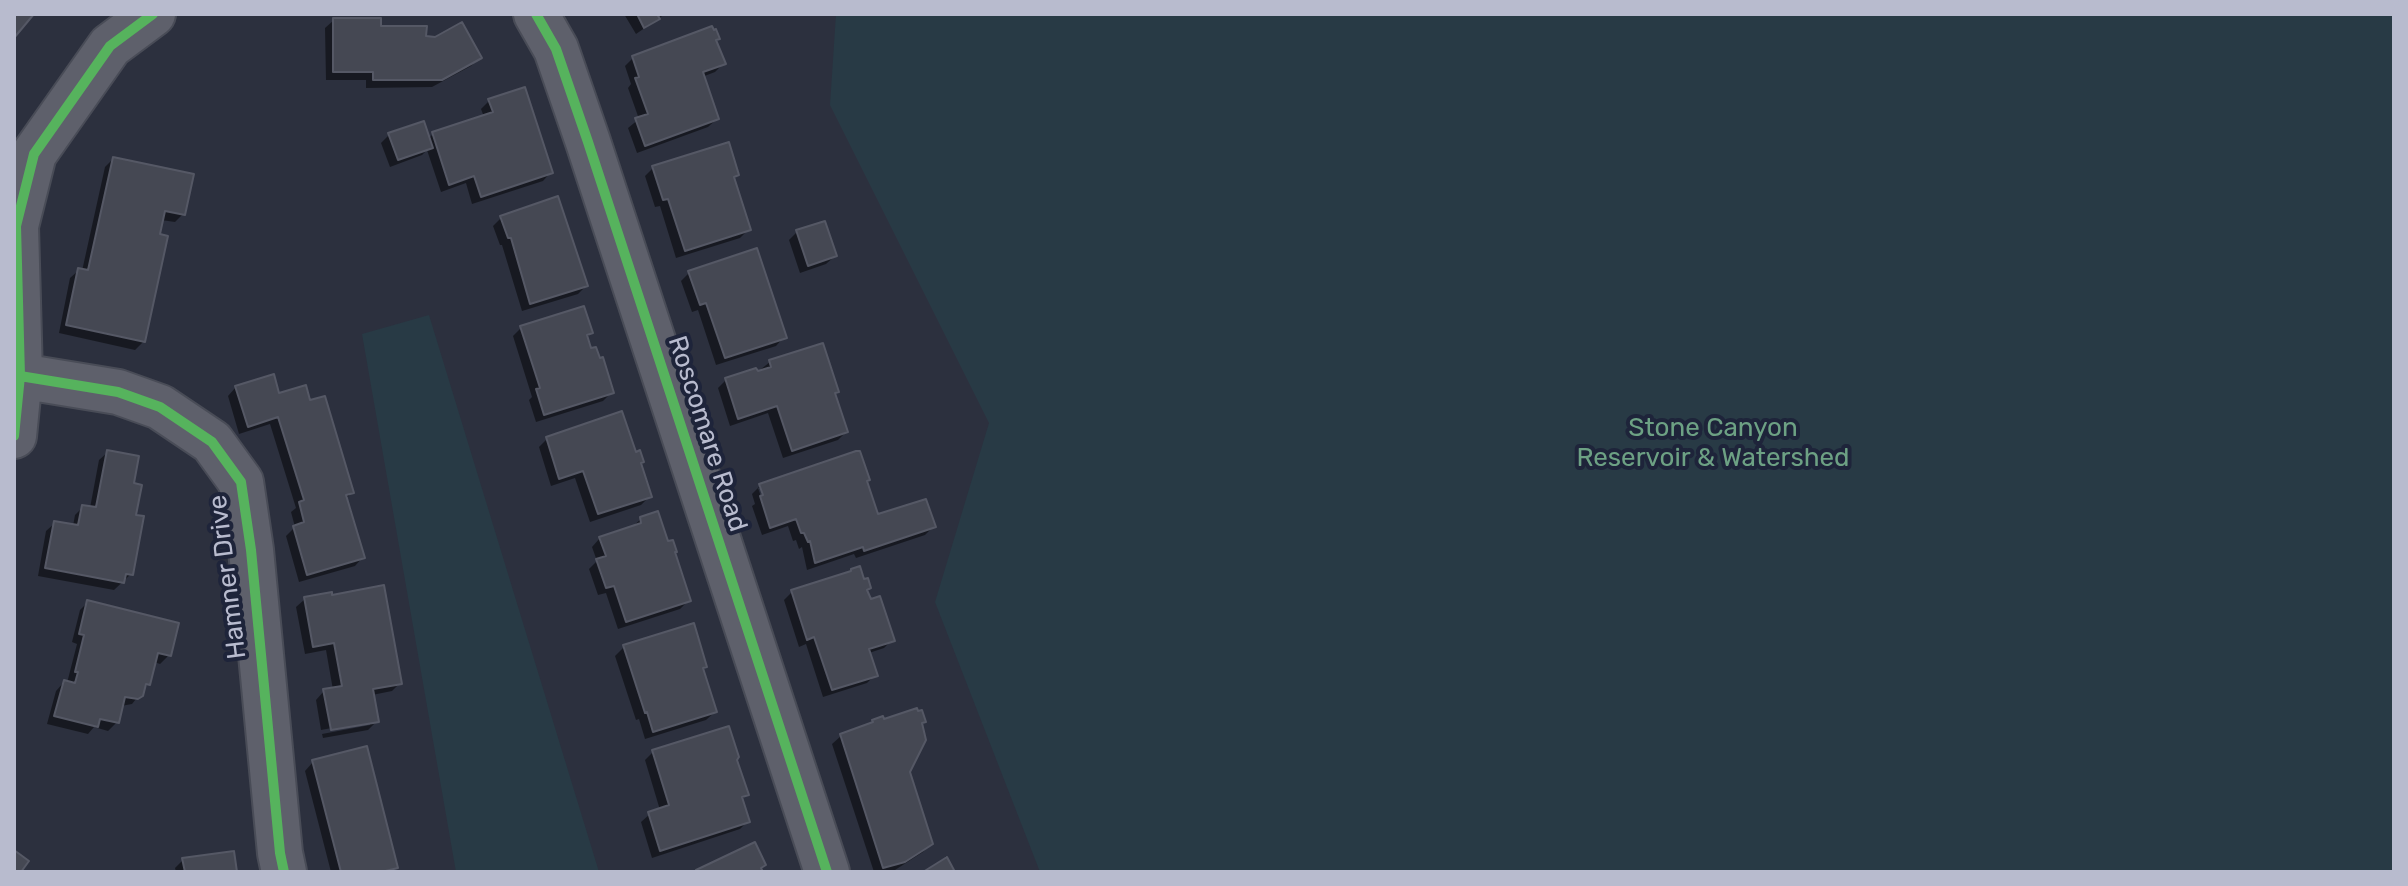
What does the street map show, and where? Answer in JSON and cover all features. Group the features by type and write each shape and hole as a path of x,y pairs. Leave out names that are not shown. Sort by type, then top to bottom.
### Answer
{"street":[{"path":"14,436 20,376 16,226 34,154 110,46 153,14"},
{"name":"Roscomare Road","path":"536,14 556,49 588,142 827,872"},
{"name":"Hamner Drive","path":"20,376 118,392 160,407 212,442 241,482 251,550 278,838 284,872"}],"green space":[{"name":"Stone Canyon Reservoir & Watershed","path":"836,14 2394,14 2394,872 1040,872 935,602 989,423 830,105"},
{"path":"429,315 599,872 456,872 362,334"}],"building":[{"path":"14,14 34,14 14,38"},
{"path":"637,14 662,14 658,16 660,19 644,28"},
{"path":"333,18 381,18 381,26 427,26 426,36 435,37 462,22 482,58 442,80 373,80 373,72 333,72"},
{"path":"712,26 720,39 716,40 726,64 703,72 719,119 645,146 635,118 648,114 635,78 639,77 632,56"},
{"path":"525,87 553,173 481,197 474,176 449,185 432,132 493,112 488,99"},
{"path":"424,121 433,148 398,160 388,133"},
{"path":"729,142 739,175 734,177 751,230 685,251 668,199 663,200 652,166"},
{"path":"113,157 194,174 185,215 165,211 160,234 168,236 145,342 66,325 78,268 88,270"},
{"path":"558,196 588,286 530,304 511,238 508,238 500,216"},
{"path":"825,221 837,256 808,266 796,230"},
{"path":"757,248 787,338 725,358 706,303 700,305 688,271"},
{"path":"584,306 593,333 587,335 591,348 596,347 600,358 603,357 614,393 544,415 536,389 540,388 520,326"},
{"path":"823,343 848,432 792,451 777,406 738,419 725,378 756,368 758,371 771,367 769,360"},
{"path":"274,374 279,393 306,385 310,400 325,396 354,493 346,495 365,558 307,575 293,526 304,522 299,502 304,500 278,417 248,427 235,386"},
{"path":"622,411 636,452 640,450 652,497 598,514 583,471 559,479 546,437"},
{"path":"107,450 139,456 134,483 142,485 136,515 144,516 133,575 126,574 124,583 45,568 54,521 78,525 82,505 96,507"},
{"path":"860,451 878,514 926,499 936,527 864,551 863,547 815,563 810,541 801,533 796,519 770,528 759,484"},
{"path":"658,511 668,541 673,540 691,601 626,622 614,586 606,588 596,559 606,556 599,537 641,523 640,517"},
{"path":"860,566 864,579 868,578 871,588 867,590 871,599 880,596 895,641 869,649 878,676 832,690 814,637 807,640 791,590"},
{"path":"384,585 402,684 373,689 379,722 331,730 323,689 342,686 334,643 313,647 304,597"},
{"path":"87,600 179,623 171,656 158,653 150,685 146,684 143,696 138,699 125,697 119,723 100,719 98,727 54,716 64,680 75,683 84,635 79,634"},
{"path":"694,623 707,667 703,668 717,712 653,732 623,645"},
{"path":"917,708 918,711 922,710 926,722 922,723 926,740 910,772 933,844 905,862 883,868 840,734 883,716 884,719"},
{"path":"729,726 749,795 742,797 750,822 660,851 648,812 669,805 652,750"},
{"path":"367,746 398,868 381,872 341,872 312,760"},
{"path":"755,842 766,865 761,868 763,872 696,870"},
{"path":"14,850 29,861 21,872 14,872"},
{"path":"234,851 237,872 185,872 182,858"},
{"path":"947,857 955,872 923,872"}],"cycle path":[{"path":"14,436 20,376 16,226 34,154 110,46 153,14"},
{"path":"536,14 556,49 588,142 827,872"},
{"path":"20,376 118,392 160,407 212,442 241,482 251,550 284,872"}]}
